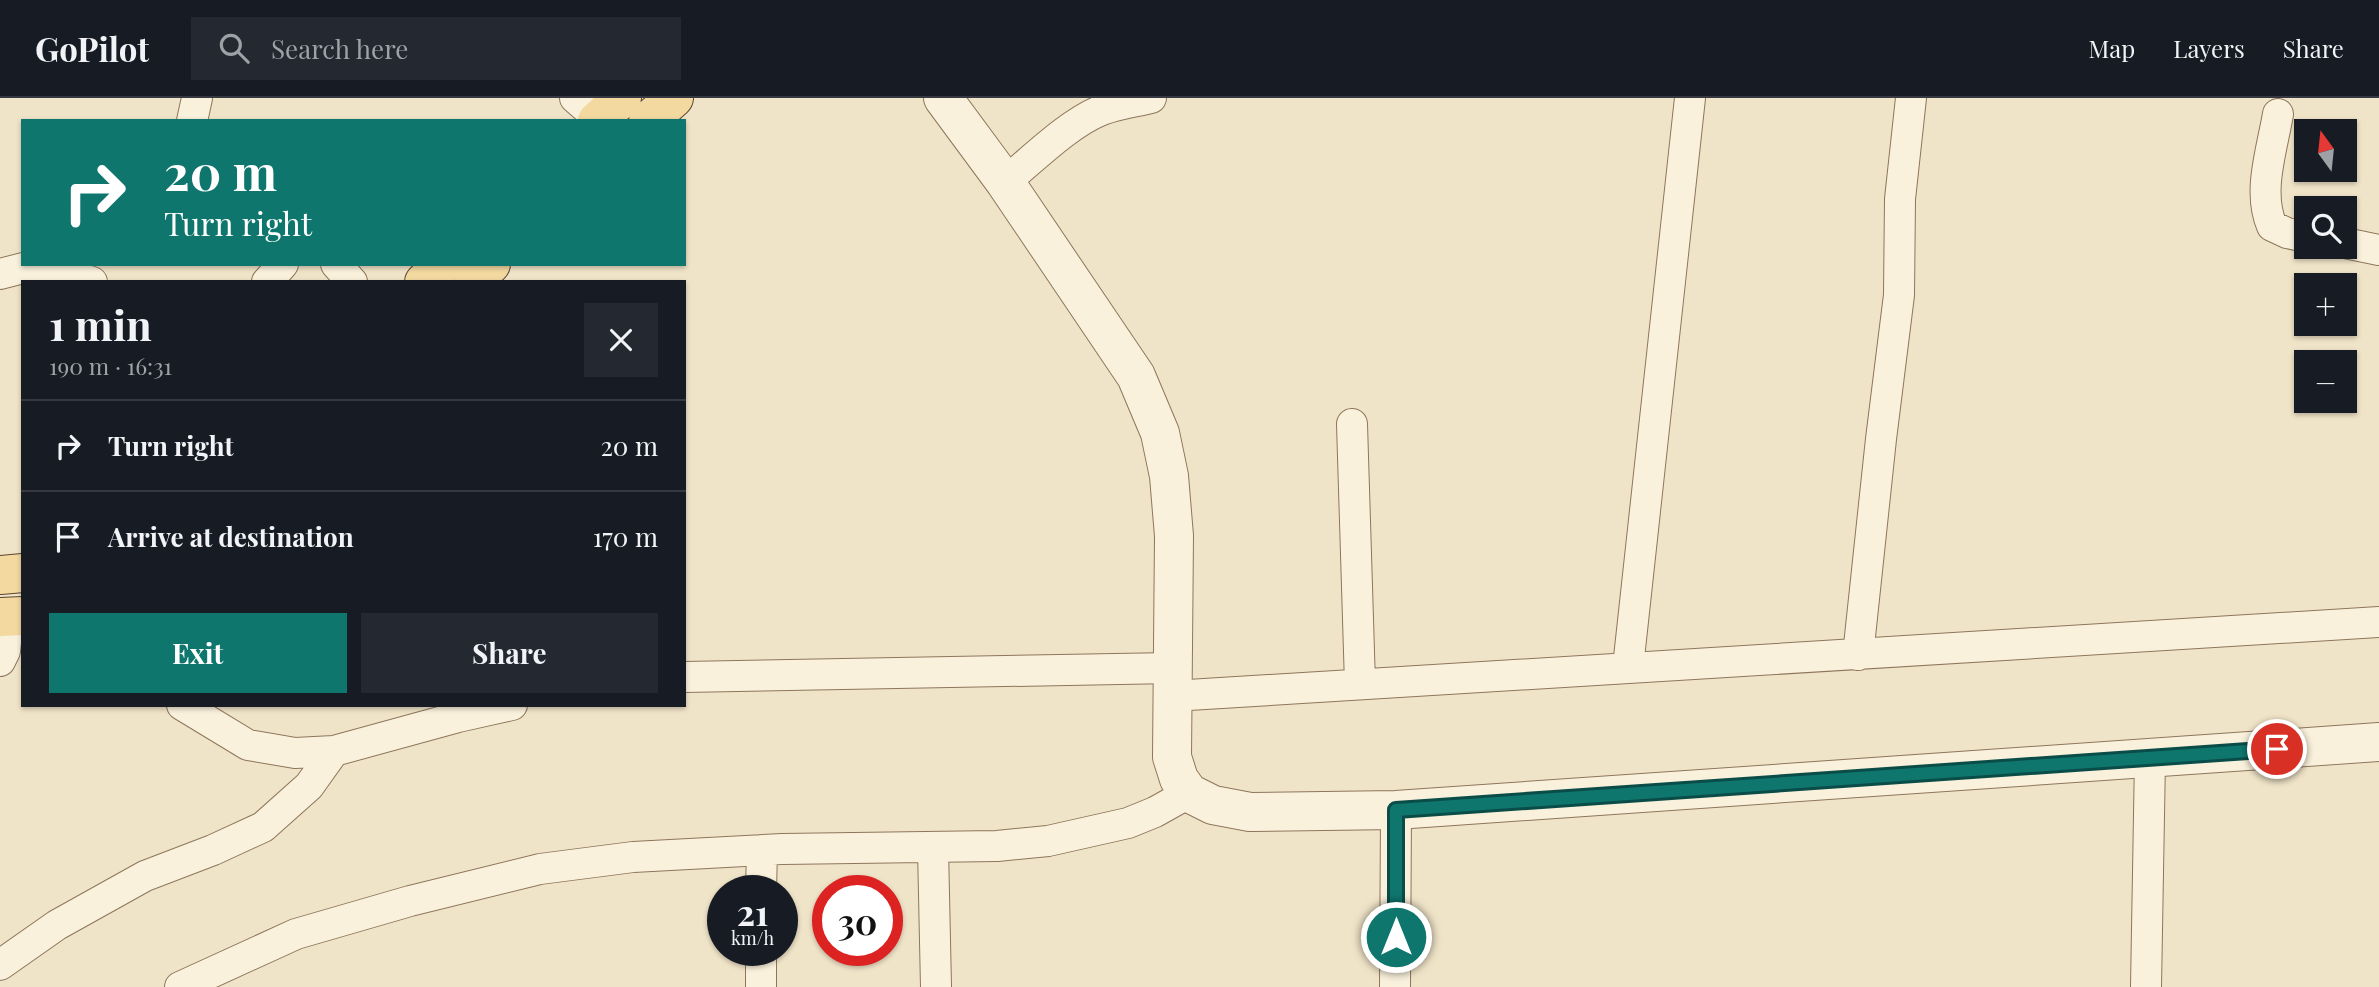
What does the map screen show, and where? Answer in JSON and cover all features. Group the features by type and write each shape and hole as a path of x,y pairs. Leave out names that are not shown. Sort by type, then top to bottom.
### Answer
{"main road":[{"path":"650,119 674,98"},
{"path":"426,280 441,266"},
{"path":"475,280 489,266"},
{"path":"0,575 21,573"}],"street":[{"path":"192,119 197,98"},
{"path":"943,98 1005,182 1136,376 1160,433 1169,475 1174,536 1172,757 1179,779 1189,793 1213,805 1250,812 1396,810 2379,742"},
{"path":"1005,182 1059,137 1091,116 1102,110 1151,98"},
{"path":"1628,667 1690,98"},
{"path":"1858,655 1899,295 1900,199 1911,98"},
{"path":"2278,114 2264,199 2272,226 2294,234"},
{"path":"2357,245 2379,250"},
{"path":"0,274 30,266"},
{"path":"42,266 86,280"},
{"path":"269,280 281,266"},
{"path":"338,266 350,280"},
{"path":"1352,424 1360,684"},
{"path":"0,661 5,650 11,617"},
{"path":"686,677 1360,684 2379,622"},
{"path":"185,707 248,746 295,753 334,751 503,707"},
{"path":"0,965 57,925 145,876 263,827 309,786 334,751"},
{"path":"2146,987 2150,758"},
{"path":"180,987 296,934 410,901 540,869 633,857 762,850 997,846 1085,834 1128,824 1155,813 1189,793"},
{"path":"1395,987 1396,810"},
{"path":"933,848 936,987"},
{"path":"761,875 762,850"},
{"path":"761,966 761,987"}],"route":[{"path":"1396,937 1396,810 2277,749"}]}
